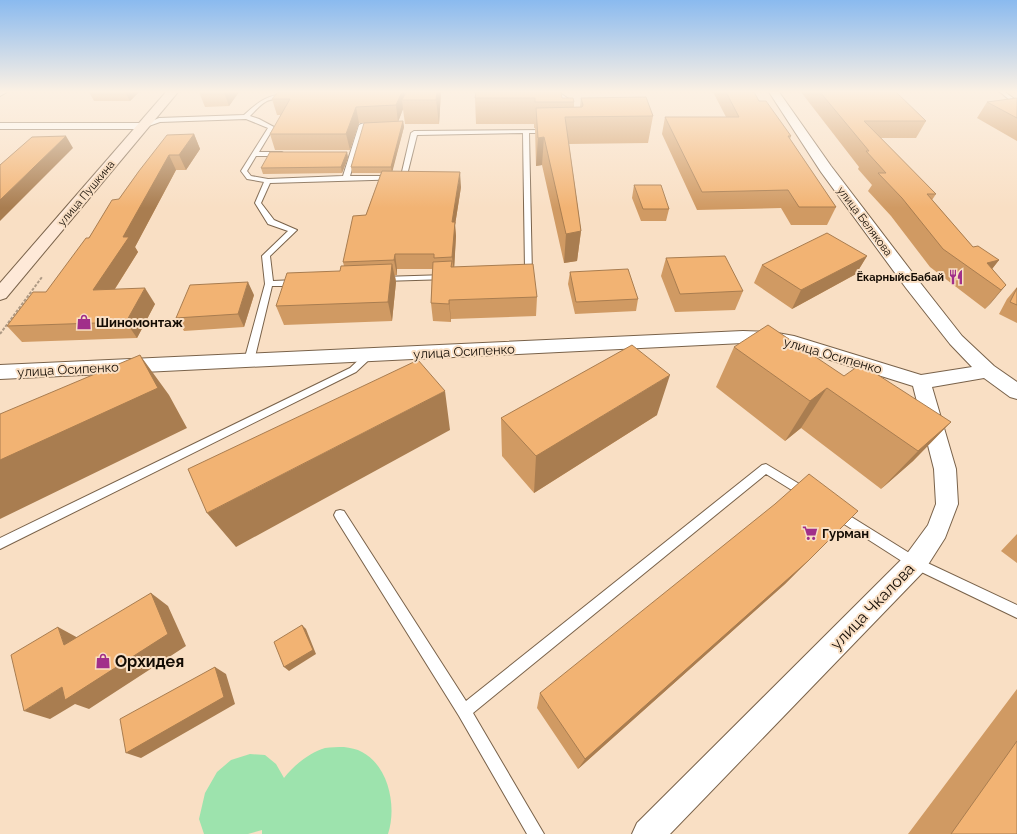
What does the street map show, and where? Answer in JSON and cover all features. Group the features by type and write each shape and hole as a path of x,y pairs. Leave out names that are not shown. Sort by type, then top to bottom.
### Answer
{"street":[{"name":"улица Пушкина","path":"0,294 139,131"},
{"name":"улица Белякова","path":"800,131 826,170 956,340 987,371 1017,392"},
{"name":"улица Осипенко","path":"0,372 743,337 772,338 794,342 921,382"},
{"path":"921,382 987,371"},
{"name":"улица Чкалова","path":"648,834 915,563 937,531 947,504 945,469 921,382"}],"lane":[{"path":"269,131 244,171 249,178 268,181 346,178 404,178 414,133 492,131"},
{"path":"346,178 360,131"},
{"path":"513,274 529,273 526,131"},
{"path":"254,154 293,154"},
{"path":"346,154 354,154"},
{"path":"249,361 269,284 266,256 292,230 271,222 258,203 268,181"},
{"path":"371,280 450,276"},
{"path":"269,284 300,283"},
{"path":"0,544 353,370 369,355"},
{"path":"464,711 766,468 915,563 1017,612"},
{"path":"340,515 464,711 536,834"}],"green space":[{"path":"344,747 360,751 371,758 379,767 388,788 391,800 392,812 388,834 262,834 262,830 248,834 204,834 199,819 205,793 217,772 231,760 250,754 265,755 276,764 284,778 297,764 313,753 325,748"}],"building":[{"path":"272,131 347,131 346,134 270,134"},
{"path":"362,131 400,131 391,167 351,167"},
{"path":"538,131 567,131 581,231 566,234 544,137 538,138"},
{"path":"672,131 787,131 791,136 788,136 836,207 799,207 788,190 702,192"},
{"path":"852,131 874,131 936,194 927,194 973,247 978,246 999,260 987,263 1006,285 1001,290 943,249 902,198 878,173 886,173 866,151 869,151"},
{"path":"194,134 179,155 169,155 123,237 129,237 93,290 145,288 126,322 7,326 33,292 46,292 86,238 89,238 112,200 119,199 167,135"},
{"path":"66,136 0,200 0,165 32,137"},
{"path":"270,152 347,152 341,167 261,168"},
{"path":"382,171 460,172 452,222 455,222 452,257 434,258 434,254 395,254 394,260 343,262 353,216 366,215"},
{"path":"634,185 661,185 669,209 643,209"},
{"path":"827,233 867,256 801,290 762,265"},
{"path":"725,256 743,291 680,294 666,258"},
{"path":"452,261 451,267 533,264 537,297 449,300 449,304 431,303 433,262"},
{"path":"392,264 388,302 276,306 287,273 340,271 341,266"},
{"path":"628,269 638,299 576,302 570,272"},
{"path":"248,282 238,314 176,318 190,285"},
{"path":"1017,288 1017,305 1010,302"},
{"path":"768,325 844,376 861,364 951,422 918,451 827,388 810,401 734,347"},
{"path":"632,345 670,375 536,456 501,418"},
{"path":"140,355 158,388 0,460 0,414"},
{"path":"418,360 445,391 207,513 188,469"},
{"path":"809,474 858,511 808,561 585,759 540,693 775,504"},
{"path":"151,593 168,634 65,700 62,687 24,711 11,655 58,627 64,645"},
{"path":"302,625 313,650 284,667 274,642"},
{"path":"215,667 224,697 126,753 120,719"},
{"path":"1017,741 1017,834 951,834"}],"place":[{"name":"ЁкарныйсБабай","path":"956,277"},
{"name":"Шиномонтаж","path":"84,322"},
{"name":"Гурман","path":"810,533"},
{"name":"Орхидея","path":"103,661"}]}
